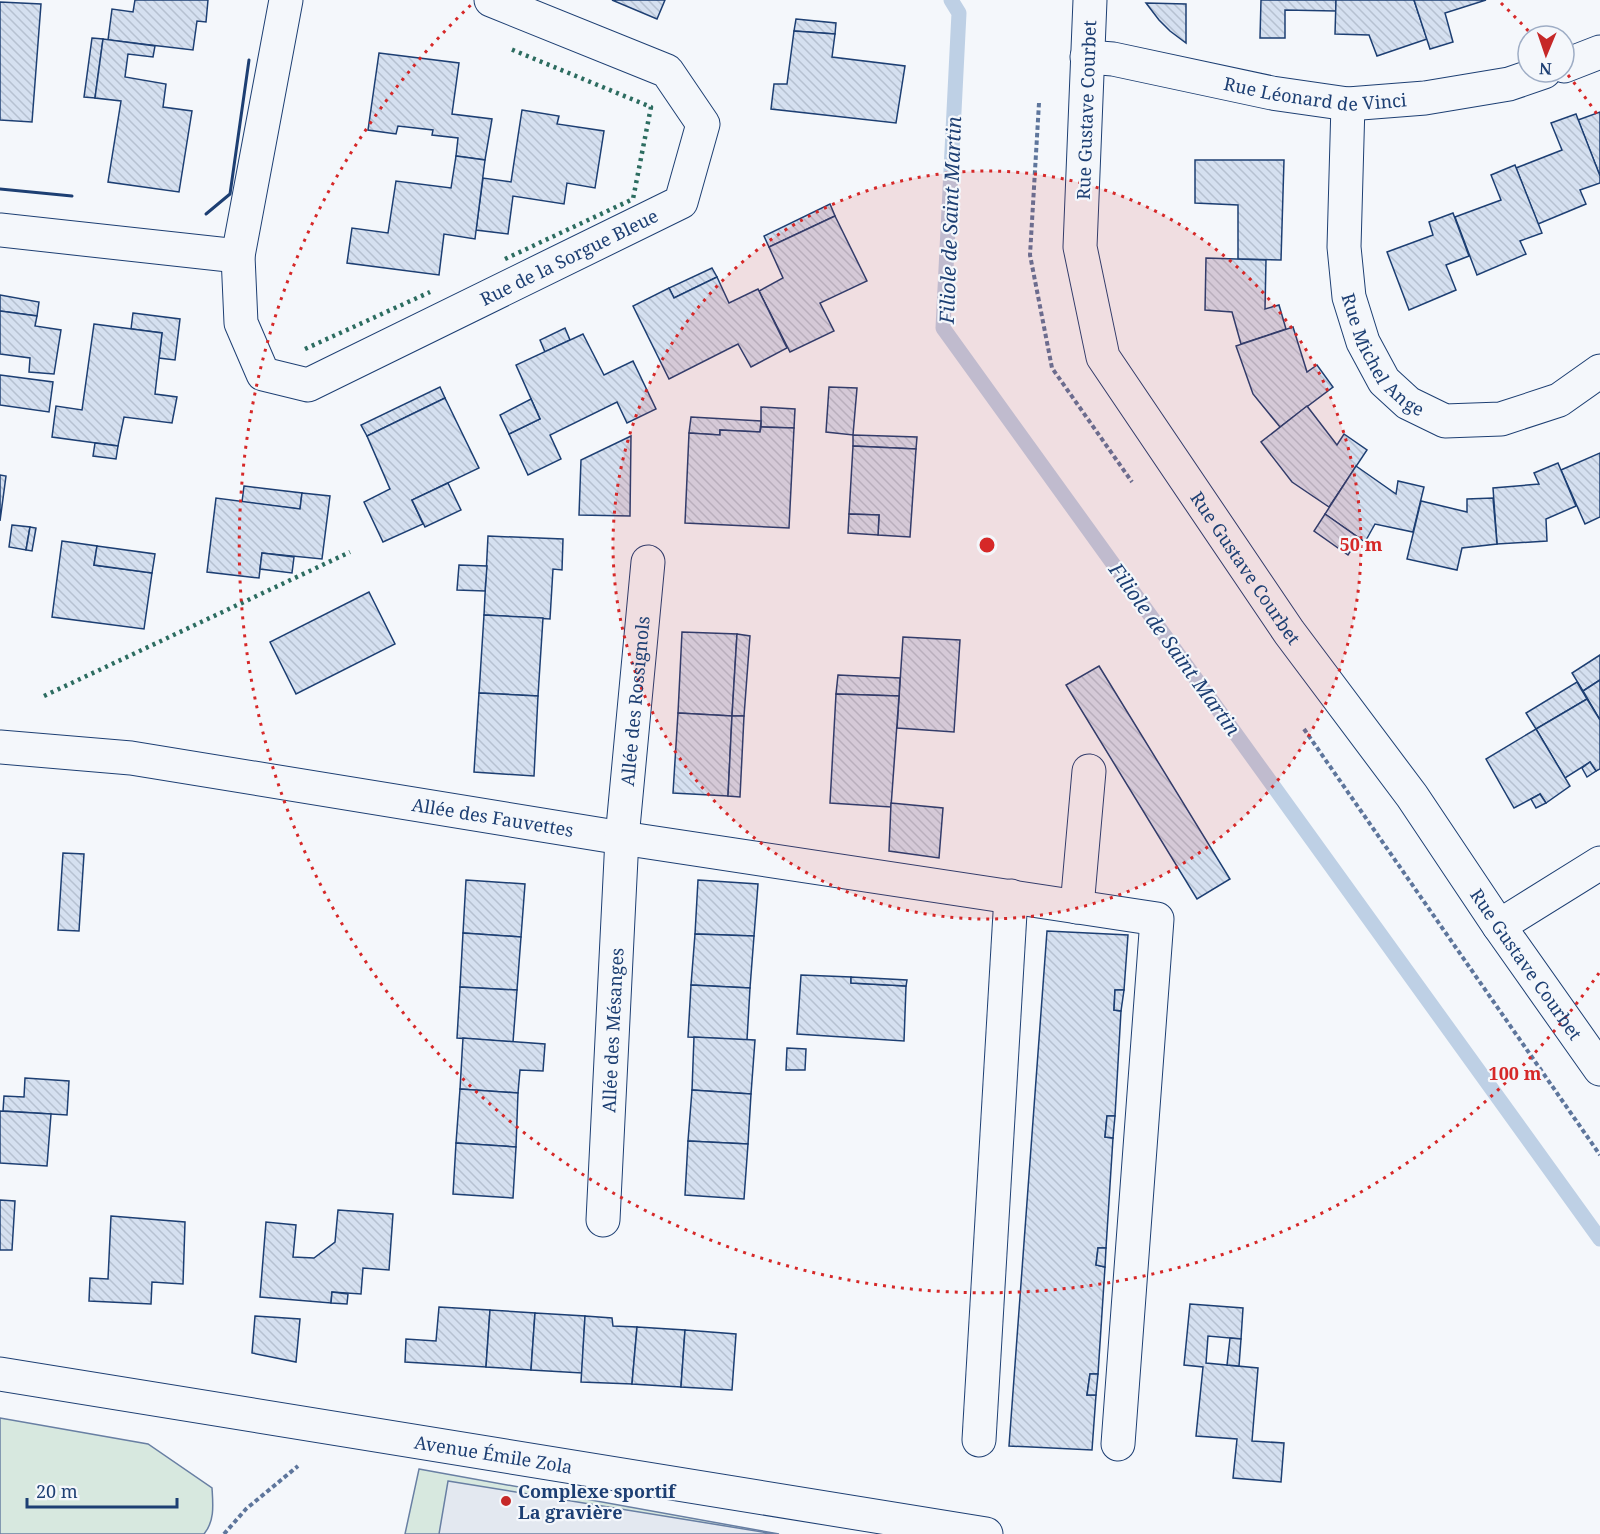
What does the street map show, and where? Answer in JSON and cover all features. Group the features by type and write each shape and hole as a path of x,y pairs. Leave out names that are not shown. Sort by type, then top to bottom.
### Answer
{"street":[{"name":"Rue de la Sorgue Bleue","path":"286,0 238,256 241,323 263,374 308,385 681,202 703,124 667,71 491,0"},
{"name":"Rue Gustave Courbet","path":"1090,0 1080,248 1103,357 1289,632 1412,796 1499,926 1600,1069"},
{"path":"1576,61 1600,52"},
{"name":"Rue Léonard de Vinci","path":"1087,57 1113,59 1272,93 1348,104 1425,98 1516,82"},
{"name":"Rue Michel Ange","path":"1348,104 1344,248 1349,297 1363,342 1384,381 1408,404 1445,421 1501,419 1558,400 1600,370"},
{"path":"0,230 238,256"},
{"name":"Allée des Rossignols","path":"622,838 648,562"},
{"name":"Allée des Fauvettes","path":"0,747 131,758 622,838 1157,919 1118,1444"},
{"path":"1077,907 1089,771"},
{"name":"Allée des Mésanges","path":"603,1220 622,838"},
{"path":"1499,926 1600,864"},
{"path":"979,1440 999,895"},
{"name":"Avenue Émile Zola","path":"0,1374 986,1534"}],"path":[{"path":"224,1534 246,1509 343,1430"}],"shaded area":[{"path":"0,1418 148,1444 212,1488 213,1512 208,1529 204,1534 0,1534"},
{"name":"Complexe sportif La gravière","path":"419,1469 779,1534 405,1534"},
{"name":"Complexe sportif La gravière","path":"448,1481 775,1534 439,1534"}],"building":[{"path":"135,0 208,0 206,22 197,21 193,50 108,40 112,9 133,12"},
{"path":"612,0 665,0 657,19"},
{"path":"1261,0 1336,0 1336,11 1285,10 1285,38 1260,38"},
{"path":"1336,0 1414,0 1427,39 1377,56 1369,35 1335,34"},
{"path":"1414,0 1486,0 1445,13 1453,42 1430,49"},
{"path":"0,2 41,4 32,122 0,120"},
{"path":"1146,3 1186,4 1186,43 1159,20"},
{"path":"796,19 836,23 835,34 794,31"},
{"path":"794,31 835,34 832,57 905,66 896,123 771,109 774,84 787,84"},
{"path":"92,38 103,39 95,98 84,97"},
{"path":"103,39 155,46 153,57 128,54 125,77 166,84 163,107 192,111 179,192 108,182 121,101 95,98"},
{"path":"379,53 459,63 452,114 492,119 485,160 456,156 458,138 432,135 433,130 398,126 396,134 368,130"},
{"path":"522,110 559,116 557,124 604,131 595,188 567,183 564,204 513,196 508,234 476,230 483,178 511,182"},
{"path":"1600,112 1600,176 1578,120"},
{"path":"1576,114 1600,176 1600,183 1580,190 1586,204 1538,224 1516,168 1562,150 1551,123"},
{"path":"456,156 485,160 475,239 444,234 439,275 347,263 352,228 388,233 396,181 451,188"},
{"path":"1195,160 1284,160 1281,260 1238,259 1238,205 1195,203"},
{"path":"1515,165 1542,233 1520,241 1526,254 1477,275 1455,217 1501,200 1491,175"},
{"path":"830,204 835,216 769,247 764,236"},
{"path":"1453,213 1469,256 1446,265 1456,290 1409,310 1387,252 1433,235 1429,222"},
{"path":"835,216 867,281 820,303 834,331 790,352 759,291 783,278 769,247"},
{"path":"1206,258 1266,260 1265,309 1279,305 1286,329 1241,344 1232,312 1205,310"},
{"path":"712,268 717,277 674,298 669,288"},
{"path":"717,277 729,303 758,289 787,348 751,367 738,344 669,379 633,306 669,288 674,298"},
{"path":"0,295 39,302 37,316 0,311"},
{"path":"0,311 37,316 35,326 61,330 54,374 29,372 30,358 0,354"},
{"path":"133,313 180,319 175,360 159,358 162,333 131,329"},
{"path":"94,324 162,333 155,394 177,397 172,423 124,417 118,446 52,437 56,406 82,410"},
{"path":"1293,327 1307,372 1317,365 1333,387 1280,427 1253,394 1236,346"},
{"path":"565,328 570,340 545,352 540,340"},
{"path":"583,334 604,375 633,361 656,409 627,423 617,402 550,435 561,459 528,475 509,434 540,419 516,365"},
{"path":"0,375 53,382 49,412 0,405"},
{"path":"440,387 445,398 367,436 361,425"},
{"path":"829,387 857,388 853,435 826,432"},
{"path":"445,398 479,468 412,500 423,524 383,542 364,502 390,489 367,436"},
{"path":"531,399 540,419 509,434 500,415"},
{"path":"1307,406 1337,445 1344,434 1367,450 1329,507 1292,482 1261,442"},
{"path":"761,407 795,409 794,428 761,427"},
{"path":"691,417 761,421 760,432 720,430 720,435 689,433"},
{"path":"761,427 794,428 789,528 685,523 689,433 720,435 720,430 760,432"},
{"path":"853,435 917,437 916,449 853,446"},
{"path":"631,436 630,516 579,515 581,460"},
{"path":"95,443 118,446 116,459 93,456"},
{"path":"853,446 916,449 910,537 878,535 879,515 849,514"},
{"path":"1600,453 1600,517 1585,524 1561,470"},
{"path":"1558,463 1576,506 1546,519 1547,541 1497,544 1493,488 1539,484 1534,473"},
{"path":"1356,466 1396,494 1398,481 1424,487 1413,532 1375,524 1365,542 1325,514"},
{"path":"0,475 6,476 0,521"},
{"path":"448,483 461,510 425,527 412,500"},
{"path":"244,486 302,493 300,509 242,502"},
{"path":"302,493 330,496 322,559 262,553 259,578 207,572 216,498 300,509"},
{"path":"1493,498 1497,544 1462,548 1457,570 1407,559 1421,501 1467,512 1467,499"},
{"path":"849,514 879,515 878,535 848,533"},
{"path":"1325,514 1359,538 1348,555 1314,531"},
{"path":"12,525 30,527 26,550 9,547"},
{"path":"30,527 36,528 32,551 26,550"},
{"path":"488,536 563,539 562,570 553,569 550,619 484,615"},
{"path":"62,541 97,546 94,565 152,573 144,629 52,617"},
{"path":"97,546 155,554 152,573 94,565"},
{"path":"262,553 294,557 292,573 260,569"},
{"path":"459,565 487,566 485,591 457,590"},
{"path":"369,592 395,644 296,694 270,642"},
{"path":"484,615 543,618 538,696 479,693"},
{"path":"682,632 737,634 732,716 678,713"},
{"path":"737,634 750,636 744,716 732,716"},
{"path":"903,637 960,640 954,732 897,728"},
{"path":"1600,655 1600,680 1583,691 1572,673"},
{"path":"1099,666 1230,879 1197,899 1066,685"},
{"path":"838,675 900,678 899,696 836,694"},
{"path":"1600,680 1600,720 1583,691"},
{"path":"1577,682 1587,699 1536,729 1526,713"},
{"path":"479,693 538,696 534,776 474,772"},
{"path":"836,694 899,696 891,807 830,803"},
{"path":"1587,699 1600,720 1600,769 1596,771 1590,762 1565,778 1536,729"},
{"path":"678,713 732,716 728,796 673,793"},
{"path":"732,716 744,716 740,797 728,796"},
{"path":"1536,729 1570,786 1546,803 1540,794 1514,808 1486,759"},
{"path":"1590,762 1596,771 1587,777 1582,768"},
{"path":"1540,794 1546,803 1536,808 1531,799"},
{"path":"891,803 943,808 939,858 889,851"},
{"path":"63,853 84,854 79,931 58,930"},
{"path":"466,880 525,884 521,937 463,933"},
{"path":"698,880 758,884 754,936 695,934"},
{"path":"1047,931 1128,935 1124,990 1115,990 1114,1010 1121,1011 1115,1116 1107,1116 1105,1137 1113,1138 1106,1248 1098,1248 1096,1265 1105,1267 1098,1374 1090,1374 1087,1395 1096,1395 1092,1450 1009,1446"},
{"path":"463,933 521,937 517,990 460,987"},
{"path":"695,934 754,936 750,988 691,985"},
{"path":"801,975 851,977 851,983 906,986 904,1041 797,1034"},
{"path":"851,977 907,980 906,986 851,983"},
{"path":"691,985 750,988 747,1040 688,1037"},
{"path":"460,987 517,990 513,1042 457,1038"},
{"path":"1115,990 1124,990 1121,1011 1114,1010"},
{"path":"694,1037 755,1040 751,1094 692,1090"},
{"path":"463,1038 545,1044 543,1071 520,1070 518,1093 460,1089"},
{"path":"787,1048 806,1049 805,1070 786,1070"},
{"path":"25,1078 69,1081 67,1115 3,1111 4,1096 24,1097"},
{"path":"460,1089 518,1093 516,1147 456,1143"},
{"path":"692,1090 751,1094 748,1144 688,1141"},
{"path":"0,1111 51,1114 47,1166 0,1163"},
{"path":"1107,1116 1115,1116 1113,1138 1105,1137"},
{"path":"688,1141 748,1144 744,1199 685,1195"},
{"path":"456,1143 516,1147 513,1198 453,1194"},
{"path":"0,1200 15,1201 12,1250 0,1250"},
{"path":"338,1210 393,1214 389,1270 363,1268 361,1294 332,1292 331,1303 260,1297 266,1222 296,1225 293,1257 314,1258 335,1242"},
{"path":"111,1216 185,1222 183,1284 152,1282 151,1304 89,1301 90,1278 108,1279"},
{"path":"1098,1248 1106,1248 1105,1267 1096,1265"},
{"path":"332,1292 348,1294 347,1304 331,1303"},
{"path":"1190,1304 1243,1308 1241,1339 1208,1336 1206,1363 1258,1368 1252,1441 1284,1443 1281,1482 1233,1478 1237,1439 1196,1436 1203,1367 1184,1365"},
{"path":"439,1307 490,1310 486,1367 405,1362 406,1339 436,1341"},
{"path":"490,1310 535,1313 531,1370 486,1367"},
{"path":"535,1313 585,1316 582,1373 531,1370"},
{"path":"255,1316 300,1319 296,1362 252,1353"},
{"path":"585,1316 612,1318 613,1326 637,1327 632,1384 581,1382"},
{"path":"637,1327 685,1330 681,1387 632,1384"},
{"path":"685,1330 736,1334 732,1390 681,1387"},
{"path":"1230,1338 1241,1339 1239,1366 1227,1365"},
{"path":"1090,1374 1098,1374 1096,1395 1087,1395"}],"waterway":[{"name":"Filiole de Saint Martin","path":"951,0 959,13 943,328 1600,1239"}],"hedge":[{"path":"505,259 633,199 651,107 508,48"},
{"path":"305,349 430,292"},
{"path":"44,696 350,552"}],"wall":[{"path":"206,214 230,194 249,60"},
{"path":"0,189 72,196"}],"place":[{"name":"Complexe sportif La gravière","path":"506,1501"}]}
